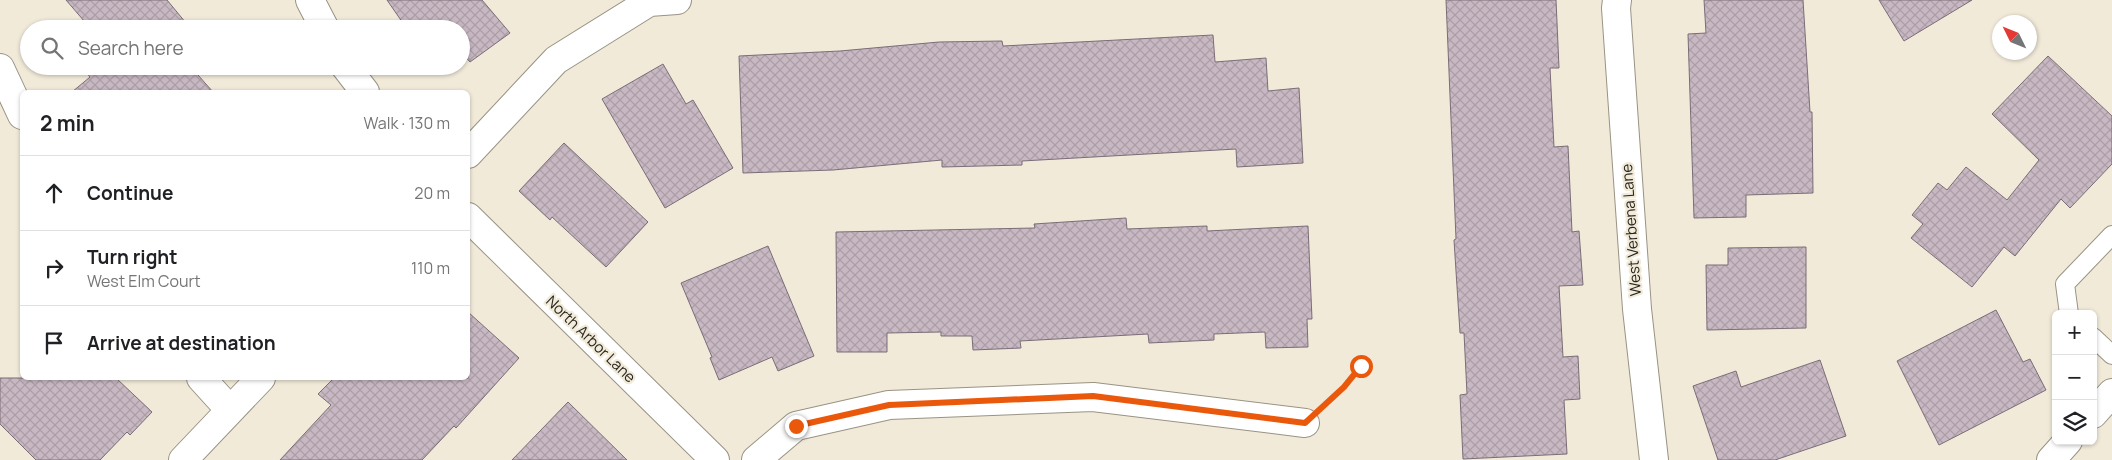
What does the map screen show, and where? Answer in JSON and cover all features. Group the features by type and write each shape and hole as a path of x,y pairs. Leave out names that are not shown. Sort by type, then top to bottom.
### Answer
{"street":[{"path":"310,0 320,20"},
{"path":"470,152 556,60 649,2 677,0"},
{"name":"West Verbena Lane","path":"1617,0 1616,8 1637,310 1654,460"},
{"path":"0,68 20,111"},
{"path":"352,75 363,90"},
{"name":"North Arbor Lane","path":"470,219 715,460"},
{"path":"203,380 230,410"},
{"path":"183,460 258,380"},
{"path":"2097,410 2112,393"},
{"path":"756,460 796,426 889,405 1093,396 1305,423"},
{"path":"2051,460 2064,445"}],"lane":[{"path":"2068,310 2065,284 2112,235"},
{"path":"2097,341 2112,355"}],"path":[{"path":"1305,423 1344,387 1361,366"}],"building":[{"path":"66,0 167,0 184,20 83,20"},
{"path":"387,0 482,0 510,33 470,62 470,20 401,20"},
{"path":"1446,0 1556,0 1559,68 1550,68 1554,147 1568,146 1572,232 1579,231 1583,285 1559,286 1563,357 1578,356 1580,399 1564,400 1567,454 1463,459 1460,395 1467,394 1464,333 1460,333 1454,240 1456,239"},
{"path":"1704,0 1803,0 1810,112 1812,112 1813,193 1746,195 1746,217 1694,218 1688,34 1706,33"},
{"path":"1879,0 1972,0 1904,41"},
{"path":"1213,35 1215,62 1266,58 1268,91 1299,88 1303,163 1237,167 1236,149 1022,161 1022,165 942,167 942,160 833,170 743,173 739,56 840,51 939,42 1002,41 1003,46"},
{"path":"2048,56 2112,116 2112,164 2070,208 2061,199 2015,256 2004,247 1972,287 1911,238 1923,224 1912,215 1938,183 1947,190 1966,167 2007,200 2039,160 1992,114"},
{"path":"663,64 686,104 693,100 733,168 665,208 602,99"},
{"path":"88,75 198,75 211,90 74,90 90,77"},
{"path":"564,143 648,222 606,267 552,217 550,220 519,191"},
{"path":"1126,218 1127,229 1207,226 1207,231 1308,226 1312,319 1307,319 1308,347 1266,348 1265,332 1214,334 1214,340 1149,343 1148,334 1020,341 1021,348 973,350 972,336 941,336 941,332 887,333 887,352 837,352 836,232 1035,228 1034,224"},
{"path":"768,246 814,356 778,371 772,357 719,380 710,358 712,357 681,283"},
{"path":"1806,247 1806,328 1707,330 1706,265 1728,265 1728,248"},
{"path":"1996,310 2023,362 2030,359 2046,390 1939,445 1897,361"},
{"path":"470,314 519,358 456,428 454,426 422,460 280,460 331,405 318,394 332,380 470,380"},
{"path":"1820,360 1846,436 1775,460 1718,460 1693,386 1736,371 1741,387"},
{"path":"0,378 20,378 20,380 118,380 152,412 130,435 127,432 100,460 36,460 0,424"},
{"path":"568,402 627,460 512,460"}],"route":[{"path":"796,426 889,405 1093,396 1305,423 1344,387 1361,366"}]}
